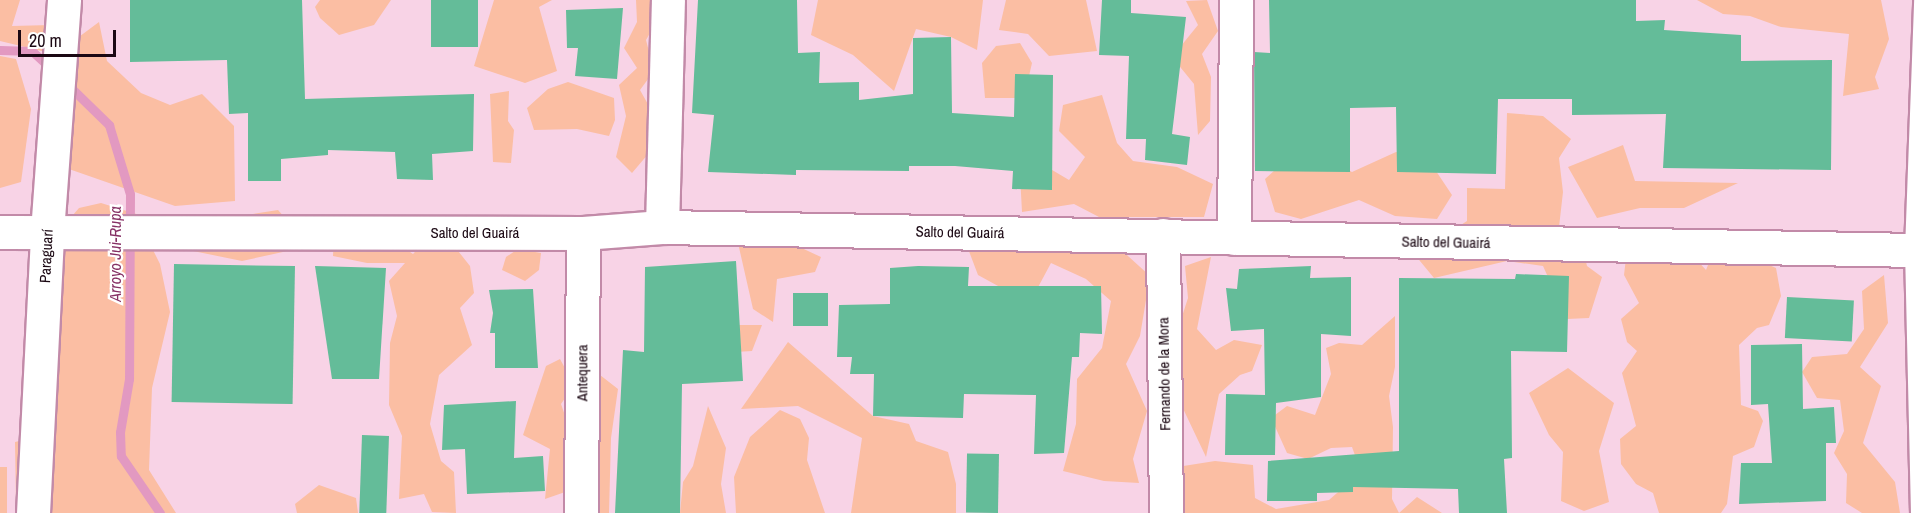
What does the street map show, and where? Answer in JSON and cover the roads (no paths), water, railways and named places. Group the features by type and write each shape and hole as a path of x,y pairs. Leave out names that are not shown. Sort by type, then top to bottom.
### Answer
{"street":[{"name":"Paraguarí","path":"33,513 47,232 64,0"},
{"path":"662,227 668,0"},
{"path":"1234,238 1236,0"},
{"path":"1927,513 1921,250 1930,0"},
{"name":"Salto del Guairá","path":"0,232 583,233 662,227 1921,250"},
{"name":"Antequera","path":"581,513 583,233"},
{"name":"Fernando de la Mora","path":"1163,235 1166,513"}],"waterway":[{"name":"Arroyo Jui-Rupa","path":"0,50 32,51 50,68"},
{"name":"Arroyo Jui-Rupa","path":"65,82 109,125 130,194 129,379 120,432 121,456 160,513"}]}
